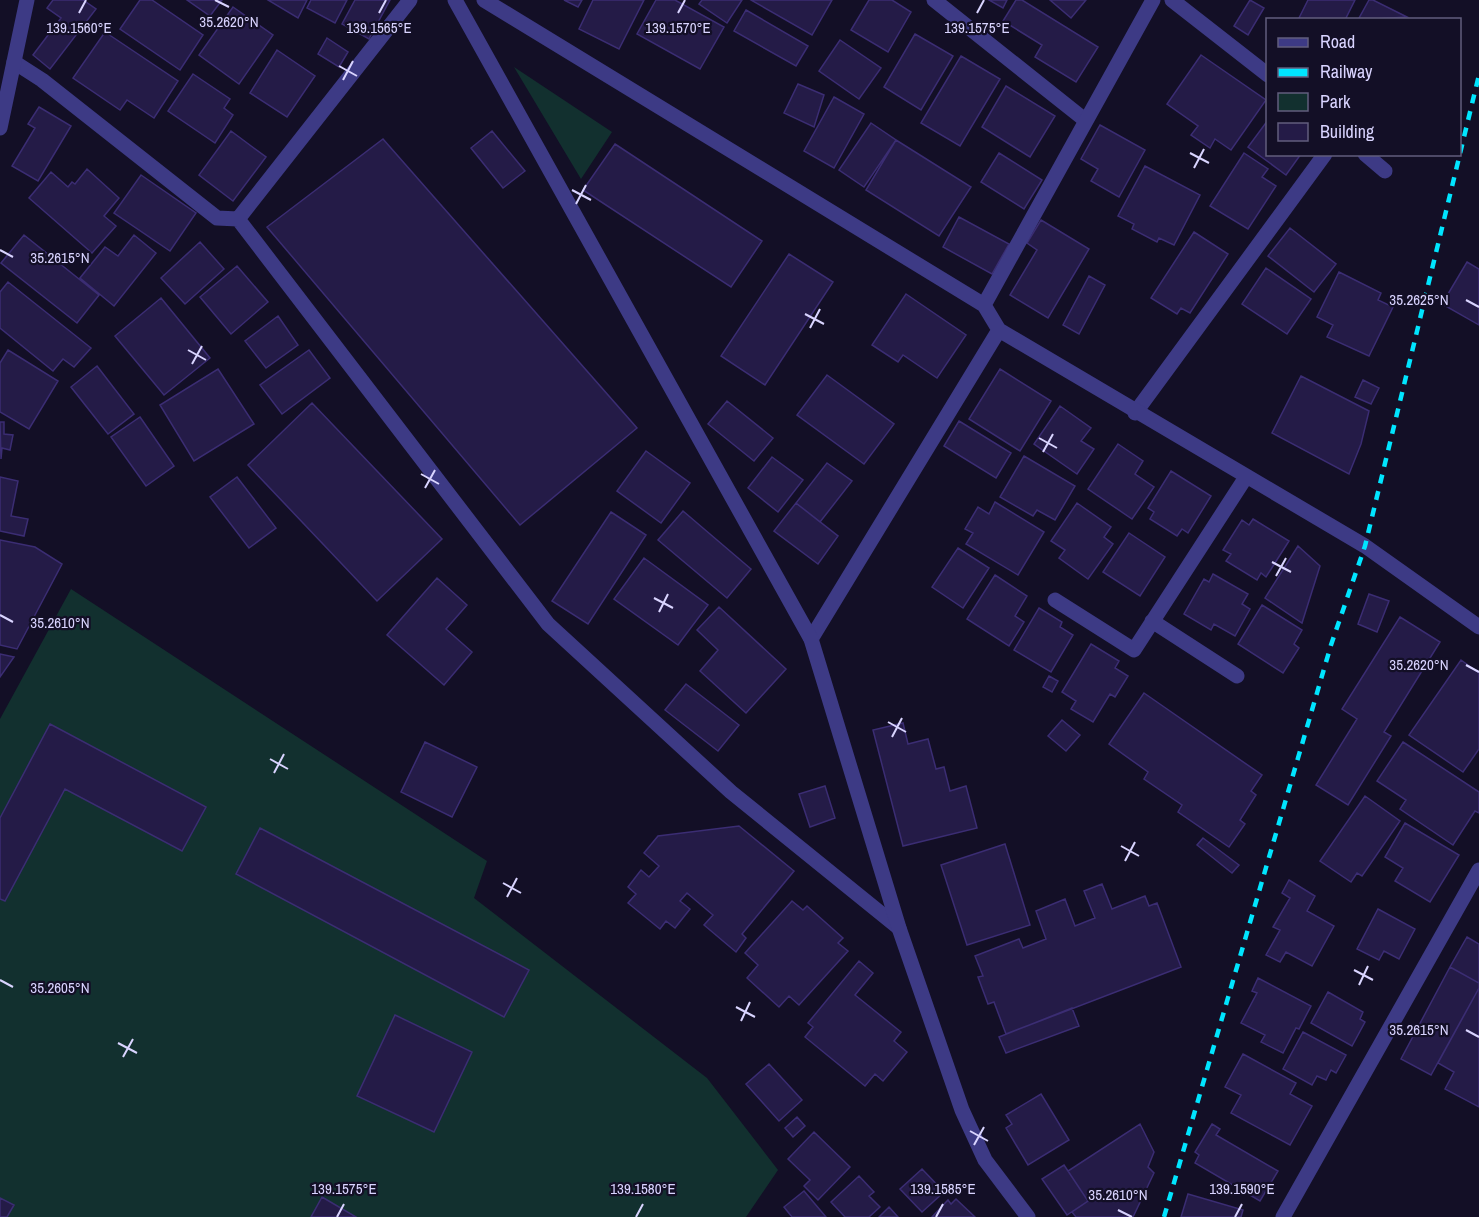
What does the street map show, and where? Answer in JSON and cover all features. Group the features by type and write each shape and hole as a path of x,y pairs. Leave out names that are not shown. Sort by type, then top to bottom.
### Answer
{"street":[{"path":"0,128 27,0"},
{"path":"238,219 410,0"},
{"path":"455,0 811,639 899,927 962,1110 985,1160 1028,1217"},
{"path":"484,0 984,305 999,330 1135,413 1365,546 1479,627"},
{"path":"934,0 1085,120"},
{"path":"1172,0 1266,73"},
{"path":"984,305 1150,1"},
{"path":"14,62 42,80 217,218 238,219 548,624 731,792 899,927"},
{"path":"1135,413 1324,156"},
{"path":"1367,156 1384,171"},
{"path":"811,639 999,330"},
{"path":"1055,600 1134,650 1246,477"},
{"path":"1152,621 1237,676"},
{"path":"1283,1217 1479,870"}],"green space":[{"path":"514,67 612,132 581,179"},
{"path":"71,589 487,861 474,898 707,1078 778,1170 746,1217 0,1217 0,719"}],"building":[{"path":"53,0 83,0 96,9 50,69 33,55 61,18 47,8"},
{"path":"140,0 152,0 203,35 180,70 120,29"},
{"path":"187,0 222,0 210,16"},
{"path":"268,0 307,0 298,18"},
{"path":"311,0 347,0 335,23 307,8"},
{"path":"355,0 390,0 369,39 342,24"},
{"path":"564,0 582,0 578,7"},
{"path":"593,0 644,0 619,49 579,29"},
{"path":"656,0 675,0 724,27 700,69 637,34"},
{"path":"702,0 742,0 727,23 699,4"},
{"path":"751,0 832,0 812,35"},
{"path":"869,0 892,0 911,12 888,52 851,30"},
{"path":"989,0 1007,0 1003,8"},
{"path":"1016,0 1022,0 1098,47 1076,82 1035,57 1042,45 1003,21"},
{"path":"1050,0 1086,0 1071,18"},
{"path":"1250,0 1264,8 1248,35 1234,26"},
{"path":"1308,0 1355,0 1346,18 1299,18"},
{"path":"1369,0 1407,17 1391,18 1359,18"},
{"path":"233,7 273,35 239,84 199,55"},
{"path":"746,10 808,46 796,66 734,31"},
{"path":"105,32 178,81 154,118 127,100 120,110 73,78"},
{"path":"915,34 953,56 921,110 884,87"},
{"path":"327,38 348,52 339,67 318,54"},
{"path":"840,40 881,68 859,99 819,71"},
{"path":"277,50 315,76 287,117 250,93"},
{"path":"1201,55 1266,100 1231,150 1215,139 1210,148 1191,135 1198,126 1167,104"},
{"path":"961,56 1000,79 960,146 921,123"},
{"path":"193,74 230,99 224,108 233,115 215,143 168,111"},
{"path":"798,84 824,95 814,127 784,113"},
{"path":"1006,86 1055,116 1030,157 982,127"},
{"path":"834,97 864,114 834,168 804,151"},
{"path":"39,107 71,126 38,181 12,166 35,128 28,124"},
{"path":"871,123 896,140 864,187 839,170"},
{"path":"1266,123 1266,156 1300,156 1286,175 1248,147"},
{"path":"1100,125 1145,150 1119,197 1091,181 1098,169 1081,159"},
{"path":"231,131 266,157 233,201 199,175"},
{"path":"492,131 525,171 503,188 471,148"},
{"path":"383,139 637,428 520,525 267,227"},
{"path":"896,140 971,187 939,236 866,190"},
{"path":"615,144 762,241 731,287 583,190"},
{"path":"999,153 1042,180 1024,209 981,182"},
{"path":"1244,153 1268,169 1262,177 1276,186 1248,229 1210,206"},
{"path":"1145,166 1200,195 1174,245 1159,238 1157,242 1132,229 1134,224 1118,216"},
{"path":"87,169 119,198 104,216 116,226 92,253 29,198 51,172 68,187 72,182 75,184"},
{"path":"141,175 196,213 170,251 114,213"},
{"path":"959,217 1009,244 992,274 943,247"},
{"path":"1041,220 1089,249 1048,318 1010,295 1037,250 1027,243"},
{"path":"1290,228 1336,264 1314,292 1268,256"},
{"path":"1194,232 1228,254 1190,313 1181,308 1177,314 1151,298"},
{"path":"24,235 99,295 77,323 1,263"},
{"path":"134,235 156,253 114,306 80,278 105,247 118,256"},
{"path":"200,242 224,269 185,304 161,278"},
{"path":"789,254 833,282 765,385 721,356"},
{"path":"1467,262 1479,269 1479,325 1442,304"},
{"path":"237,266 268,302 231,334 200,297"},
{"path":"1266,268 1311,299 1287,334 1242,304"},
{"path":"1339,272 1381,293 1378,300 1393,307 1369,356 1327,337 1333,325 1317,317"},
{"path":"1089,276 1105,285 1079,334 1063,325"},
{"path":"8,282 91,348 74,367 63,359 53,371 0,328 0,292"},
{"path":"906,294 966,335 937,378 903,355 898,362 872,345"},
{"path":"161,298 210,358 164,395 115,336"},
{"path":"278,316 298,345 266,368 245,341"},
{"path":"8,350 58,381 29,429 0,412 0,363"},
{"path":"309,350 330,378 282,414 260,385"},
{"path":"97,366 134,414 108,434 71,387"},
{"path":"218,369 254,424 194,461 160,405"},
{"path":"1000,369 1051,401 1020,451 969,419"},
{"path":"827,375 894,424 864,464 797,415"},
{"path":"1301,376 1369,411 1361,444 1349,474 1272,433"},
{"path":"1363,380 1379,388 1371,404 1355,397"},
{"path":"727,401 773,438 754,461 708,424"},
{"path":"312,403 442,539 377,601 248,465"},
{"path":"1060,406 1091,428 1081,441 1094,449 1077,474 1034,444"},
{"path":"140,417 174,466 146,486 111,437"},
{"path":"959,421 1011,453 996,478 944,446"},
{"path":"0,422 4,422 4,434 13,435 10,450 2,448 1,459"},
{"path":"1118,444 1143,461 1135,474 1154,487 1132,519 1088,489"},
{"path":"646,451 690,483 661,523 617,491"},
{"path":"1024,456 1075,486 1055,520 1037,510 1033,516 1000,497"},
{"path":"772,457 803,480 778,512 748,488"},
{"path":"827,463 852,481 820,522 796,503"},
{"path":"1171,471 1211,496 1188,533 1182,529 1177,536 1150,519 1154,512 1148,508"},
{"path":"0,477 18,481 11,516 28,519 24,536 0,531"},
{"path":"237,477 276,528 249,548 210,497"},
{"path":"995,502 1044,532 1018,575 966,544 973,533 965,529 978,507 989,514"},
{"path":"796,503 838,536 818,564 774,531"},
{"path":"1077,503 1111,527 1104,537 1113,544 1088,579 1059,558 1065,550 1051,541"},
{"path":"683,511 751,569 727,598 658,540"},
{"path":"611,512 646,535 588,624 552,601"},
{"path":"1253,519 1289,541 1266,577 1261,573 1257,580 1226,561 1231,554 1223,550 1242,520 1249,525"},
{"path":"1129,533 1165,557 1140,596 1103,572"},
{"path":"0,540 35,547 62,564 17,649 0,645"},
{"path":"1298,546 1320,566 1302,623 1265,598"},
{"path":"958,548 989,568 963,608 932,587"},
{"path":"644,558 708,605 678,645 614,599"},
{"path":"1213,574 1248,594 1242,604 1250,609 1235,636 1214,624 1211,630 1184,614 1204,579 1209,582"},
{"path":"995,575 1027,596 1015,616 1024,622 1009,646 967,619"},
{"path":"437,578 467,605 446,629 472,652 444,685 387,635"},
{"path":"1369,594 1389,601 1377,632 1358,624"},
{"path":"1262,605 1302,630 1294,644 1299,648 1283,673 1238,644"},
{"path":"719,607 786,669 746,713 700,671 718,650 697,630"},
{"path":"1039,608 1062,622 1060,627 1073,635 1051,672 1014,650"},
{"path":"1400,617 1440,642 1384,732 1391,736 1348,805 1316,785 1357,719 1342,709"},
{"path":"1091,644 1119,661 1115,668 1128,676 1115,697 1110,694 1093,722 1071,709 1076,701 1062,692"},
{"path":"0,654 14,657 0,677"},
{"path":"1461,660 1479,673 1479,749 1463,772 1409,735"},
{"path":"1049,676 1058,681 1052,692 1043,687"},
{"path":"686,684 739,725 718,751 665,710"},
{"path":"1144,693 1262,775 1251,791 1256,795 1240,820 1245,824 1229,847 1178,812 1182,805 1144,779 1148,772 1109,744"},
{"path":"1062,720 1080,735 1066,751 1048,736"},
{"path":"903,723 908,744 928,739 936,769 944,767 950,791 966,786 977,828 903,846 873,730"},
{"path":"50,724 206,807 182,851 65,789 5,901 0,899 0,818"},
{"path":"425,742 477,767 452,817 401,792"},
{"path":"1403,742 1479,792 1479,813 1475,811 1453,845 1400,809 1406,800 1377,781"},
{"path":"825,786 835,818 810,827 799,794"},
{"path":"1365,796 1400,821 1362,876 1357,873 1351,882 1320,861"},
{"path":"1405,823 1459,855 1430,902 1395,881 1403,868 1385,857"},
{"path":"739,826 794,871 742,934 746,938 736,952 704,925 713,915 687,893 680,901 690,909 675,928 666,921 660,929 628,903 636,894 628,887 641,870 649,877 659,866 644,853 658,836"},
{"path":"260,828 529,970 504,1017 236,874"},
{"path":"1203,838 1239,865 1232,873 1197,845"},
{"path":"1005,844 1030,925 967,945 941,865"},
{"path":"1289,880 1315,896 1307,911 1334,926 1312,966 1286,952 1280,962 1266,955 1280,930 1273,927 1290,898 1282,893"},
{"path":"1102,884 1112,909 1145,896 1149,906 1157,903 1181,967 1006,1034 994,1002 988,1004 978,977 983,976 975,956 1019,939 1023,948 1046,939 1036,911 1065,899 1075,926 1095,918 1084,891"},
{"path":"792,901 803,910 807,906 843,938 838,943 848,951 799,1005 789,996 779,1007 747,978 758,965 745,953"},
{"path":"1378,909 1415,929 1399,959 1384,951 1379,960 1357,949"},
{"path":"1467,937 1479,944 1479,983 1450,967"},
{"path":"859,961 873,973 855,995 901,1032 894,1041 907,1052 883,1081 875,1074 865,1086 805,1037 813,1027 808,1023"},
{"path":"1450,967 1479,983 1479,988 1431,1075 1401,1059"},
{"path":"1258,978 1311,1006 1283,1053 1261,1042 1265,1035 1241,1023 1257,993 1252,991"},
{"path":"1479,988 1479,1107 1445,1089 1454,1072 1438,1063"},
{"path":"1328,992 1363,1012 1360,1019 1365,1022 1352,1046 1311,1023"},
{"path":"1072,1008 1079,1026 1006,1053 999,1037"},
{"path":"395,1015 472,1052 434,1132 357,1096"},
{"path":"1303,1032 1346,1055 1336,1073 1331,1070 1326,1080 1317,1076 1312,1085 1283,1069"},
{"path":"1243,1054 1296,1083 1290,1094 1312,1106 1290,1145 1231,1113 1241,1095 1225,1087"},
{"path":"769,1064 802,1100 779,1121 746,1084"},
{"path":"1041,1094 1069,1140 1028,1165 1006,1128 1012,1124 1006,1115"},
{"path":"797,1117 805,1126 793,1137 785,1128"},
{"path":"1140,1124 1154,1152 1148,1167 1154,1173 1133,1217 1076,1217 1072,1212 1088,1201 1068,1171"},
{"path":"1212,1124 1220,1129 1216,1135 1278,1171 1260,1201 1195,1163 1199,1155 1195,1152"},
{"path":"814,1132 850,1167 818,1200 804,1186 810,1180 788,1159"},
{"path":"1064,1165 1088,1201 1067,1215 1042,1179"},
{"path":"922,1169 944,1192 922,1212 900,1189"},
{"path":"859,1176 874,1192 869,1196 880,1207 869,1217 845,1217 831,1202"},
{"path":"804,1191 826,1217 792,1217 784,1207"},
{"path":"1188,1194 1243,1210 1241,1217 1181,1217"},
{"path":"322,1197 356,1217 311,1217"},
{"path":"0,1198 14,1205 7,1217 0,1217"},
{"path":"956,1199 975,1217 932,1217 948,1200 951,1204"},
{"path":"889,1207 898,1217 879,1217"}],"railway":[{"path":"1461,149 1479,75"},
{"path":"1164,1217 1331,645 1365,546 1459,156"}]}
